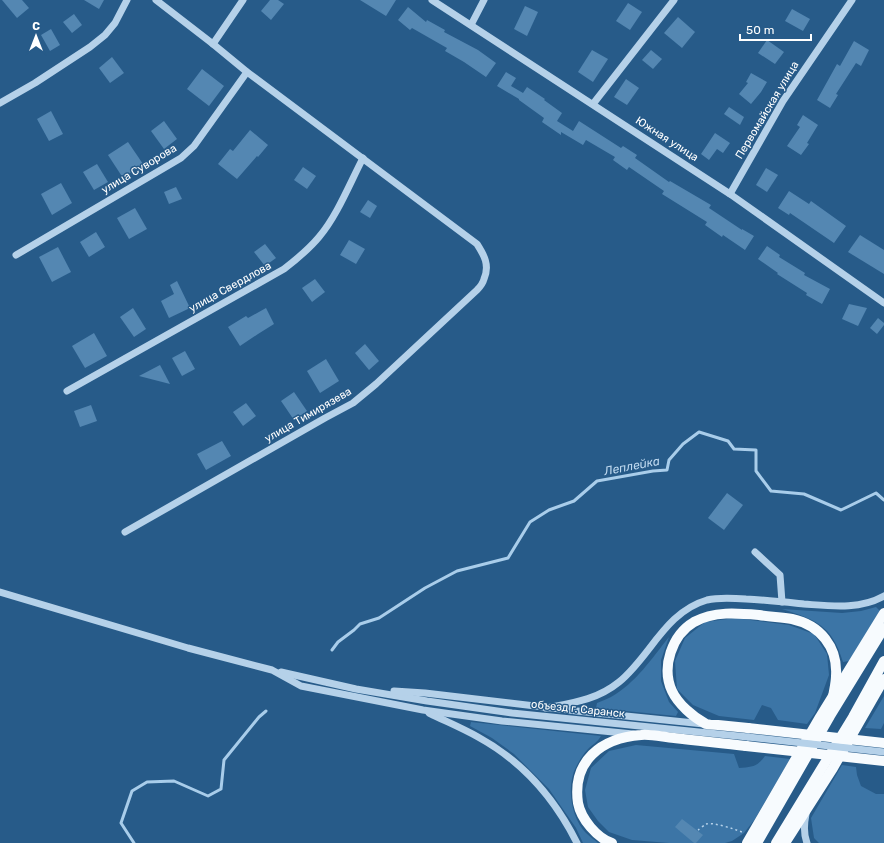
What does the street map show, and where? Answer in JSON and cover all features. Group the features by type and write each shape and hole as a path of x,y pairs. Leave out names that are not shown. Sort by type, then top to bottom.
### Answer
{"main road":[{"path":"833,697 836,675 835,659 830,646 823,635 812,626 793,619 739,613 712,614 694,622 680,634 672,647 668,662 668,679 674,696 681,705 707,724 747,737 884,761"},
{"path":"749,841 884,613"},
{"path":"749,841 830,716 884,628"},
{"path":"776,843 853,717 884,661"},
{"path":"785,843 833,768 884,679"},
{"path":"612,843 608,842 594,831 585,820 579,808 577,795 578,782 581,769 590,756 605,744 621,738 642,735 747,737 884,743"}],"street":[{"path":"0,103 35,83 90,47 115,23 128,0"},
{"path":"156,0 247,72 363,158"},
{"path":"212,44 243,0"},
{"name":"Южная улица","path":"432,0 730,194 884,303"},
{"path":"471,25 484,0"},
{"path":"593,104 674,0"},
{"name":"Первомайская улица","path":"730,194 783,101 852,0"},
{"name":"улица Суворова","path":"16,254 181,158 194,146 247,72"},
{"name":"улица Тимирязева","path":"126,532 353,403 376,384 477,290 484,279 487,267 484,254 477,244 363,158"},
{"name":"улица Свердлова","path":"67,391 284,269 302,255 320,236 333,217 363,158"},
{"path":"755,552 780,575 782,602"},
{"path":"0,592 188,648 272,670 301,686 423,710 502,721 642,735"},
{"path":"546,708 576,703 609,690 630,673 666,627 676,617 700,603 715,598 749,599 828,606 848,606 866,604 884,596"},
{"name":"объезд г. Саранск","path":"272,670 364,690 512,713 884,752"},
{"path":"364,690 425,693 546,708 707,724"},
{"path":"423,710 479,737 503,753 521,768 537,783 561,814 577,843"},
{"path":"806,811 804,824 807,843"}],"path":[{"path":"698,830 706,824 732,828 749,841"}],"shaded area":[{"path":"876,607 880,611 849,661 843,662 834,640 828,632 813,621 782,609 842,613 861,611"},
{"path":"735,618 789,625 814,634 827,654 829,675 815,713 807,724 778,720 771,708 762,705 754,720 719,716 693,705 677,689 675,661 685,638 705,622"},
{"path":"669,637 661,660 661,681 669,702 678,712 676,716 596,708 597,703 611,697 628,685 650,662"},
{"path":"884,696 884,723 881,729 865,728"},
{"path":"471,722 601,736 582,757 577,765 571,783 572,802 577,819 586,833 598,843 583,843 576,828 549,789 514,754 492,738 470,726"},
{"path":"636,745 734,754 739,768 754,766 765,756 790,759 755,819 744,833 732,841 725,843 669,843 632,840 609,832 598,821 588,807 585,790 591,768 609,751"},
{"path":"842,765 856,767 861,786 876,794 884,794 884,843 819,843 814,838 811,818"}],"building":[{"path":"2,0 22,0 29,8 17,18"},
{"path":"84,0 104,0 99,9"},
{"path":"270,0 278,0 284,4 271,20 261,11"},
{"path":"360,0 396,0 386,16"},
{"path":"628,3 642,12 630,30 616,21"},
{"path":"525,6 538,12 527,36 514,29"},
{"path":"408,7 426,22 427,20 445,30 444,32 478,50 496,63 486,77 445,51 447,48 412,28 410,30 398,20"},
{"path":"792,9 810,19 803,31 785,21"},
{"path":"74,14 82,25 72,33 63,22"},
{"path":"678,17 695,32 682,48 664,33"},
{"path":"51,29 60,45 50,51 41,35"},
{"path":"767,40 784,52 775,64 758,53"},
{"path":"854,41 869,50 861,66 856,63 836,94 838,95 830,108 817,100 837,64 840,66"},
{"path":"592,50 608,59 593,82 578,72"},
{"path":"651,50 662,59 653,69 642,60"},
{"path":"112,57 124,73 110,83 99,68"},
{"path":"202,69 224,86 209,106 187,89"},
{"path":"506,72 516,78 511,86 523,93 527,87 562,113 557,121 573,131 579,121 621,148 623,146 637,155 635,158 669,182 670,181 711,205 709,208 742,230 754,236 745,250 705,225 707,222 662,194 664,191 629,167 627,170 613,160 615,157 586,140 583,145 561,132 561,135 542,122 544,118 519,99 497,86"},
{"path":"751,73 767,82 751,104 739,94 748,83 746,82"},
{"path":"626,79 639,88 627,105 614,97"},
{"path":"729,107 744,117 740,125 724,114"},
{"path":"51,111 63,134 49,141 37,119"},
{"path":"803,115 818,125 807,143 809,144 801,155 787,146 800,127 797,125"},
{"path":"164,121 177,139 164,149 151,131"},
{"path":"250,130 268,145 237,179 218,164 230,149 233,151"},
{"path":"715,133 730,143 723,153 717,149 709,160 701,154"},
{"path":"128,142 143,164 123,178 108,155"},
{"path":"97,164 108,182 94,190 83,172"},
{"path":"303,167 316,176 307,189 294,180"},
{"path":"766,168 778,175 767,192 756,185"},
{"path":"61,183 72,203 52,215 41,194"},
{"path":"176,187 182,199 169,204 164,192"},
{"path":"789,191 809,204 811,201 846,226 834,243 790,213 789,215 778,208"},
{"path":"368,200 377,206 370,218 360,212"},
{"path":"135,208 147,229 129,239 117,218"},
{"path":"96,232 105,247 89,257 80,242"},
{"path":"860,235 884,250 884,274 848,252"},
{"path":"349,240 365,249 356,264 340,255"},
{"path":"265,244 276,258 265,266 254,252"},
{"path":"767,246 780,255 779,257 805,273 804,275 830,289 822,304 806,295 807,293 777,274 778,273 758,259"},
{"path":"58,247 71,272 52,282 39,257"},
{"path":"315,279 325,292 312,302 302,288"},
{"path":"177,281 190,308 169,318 161,301 174,294 170,285"},
{"path":"849,304 867,308 858,326 842,319"},
{"path":"133,308 146,329 134,337 120,317"},
{"path":"266,308 274,324 240,346 228,327 246,316 248,318"},
{"path":"878,318 884,323 884,325 877,334 870,328"},
{"path":"94,333 107,356 85,368 72,346"},
{"path":"365,344 379,361 369,370 355,353"},
{"path":"185,351 195,369 182,376 172,358"},
{"path":"326,359 339,381 320,393 307,371"},
{"path":"160,365 170,384 139,376"},
{"path":"294,392 307,411 294,420 281,401"},
{"path":"246,403 256,416 243,426 233,412"},
{"path":"91,405 97,421 80,427 74,411"},
{"path":"222,441 231,456 206,470 197,454"},
{"path":"727,493 743,505 724,530 708,518"},
{"path":"682,819 703,835 696,843 694,843 675,827"}],"waterway":[{"name":"Леплейка","path":"332,650 338,642 360,624 379,618 425,588 457,571 508,558 530,522 549,510 574,501 597,481 667,470 669,460 683,444 699,432 728,441 734,449 756,450 756,471 771,491 804,494 841,510 876,493 884,500"},
{"name":"Леплейка","path":"134,843 121,823 132,791 147,782 174,781 208,796 221,789 224,760 259,717 266,711"}]}
